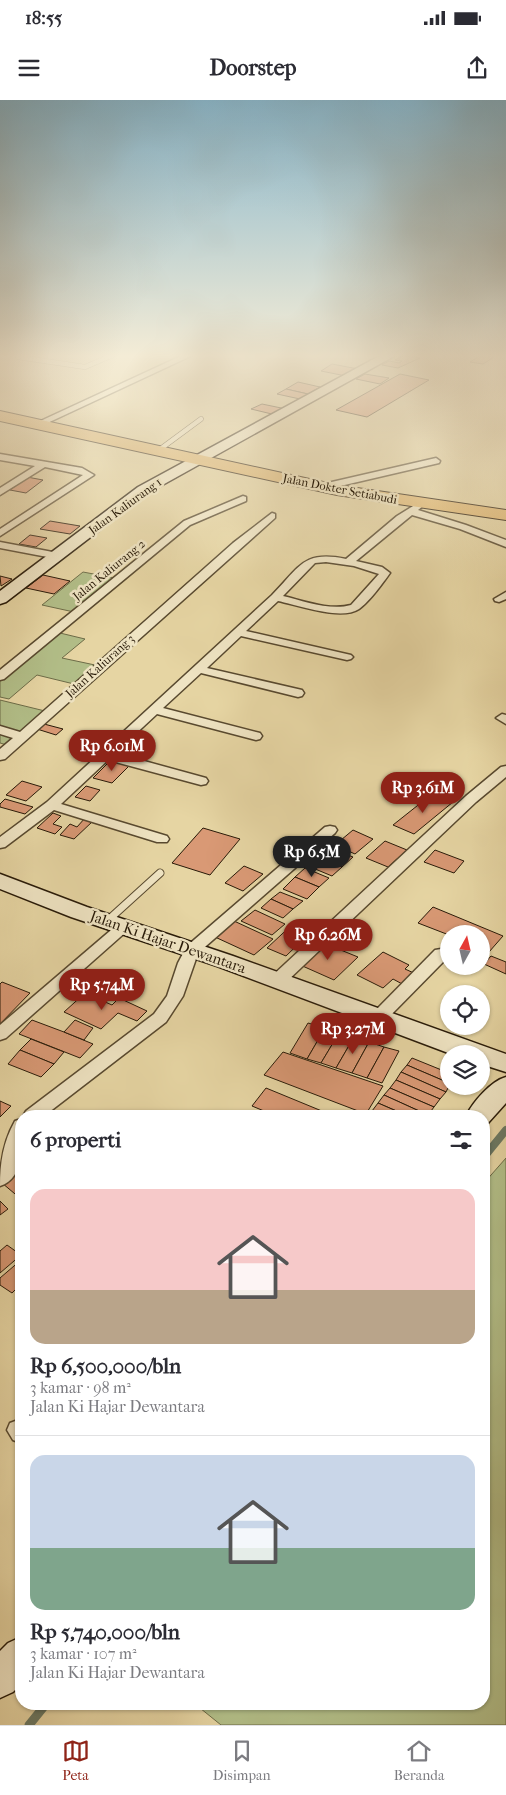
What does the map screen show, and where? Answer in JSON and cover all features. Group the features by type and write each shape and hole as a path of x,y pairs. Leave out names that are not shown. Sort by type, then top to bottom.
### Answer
{"highway":[{"name":"Jalan Dokter Setiabudi","path":"70,431 416,507 480,509 506,515"}],"street":[{"name":"Jalan Kaliurang 1","path":"0,599 143,490 251,431"},
{"path":"0,457 82,471 89,475 0,533"},
{"path":"323,486 436,461"},
{"path":"0,492 42,465"},
{"path":"0,478 17,482"},
{"name":"Jalan Kaliurang 2","path":"0,676 187,523 243,500"},
{"path":"347,563 416,507 506,544"},
{"name":"Jalan Kaliurang 3","path":"0,756 200,577 272,516"},
{"path":"0,545 58,556"},
{"path":"0,844 52,805 276,597 311,561 323,558 385,573 355,607 349,610 338,610 276,597"},
{"path":"238,632 347,657"},
{"path":"198,669 298,694"},
{"path":"155,710 256,736"},
{"path":"0,730 22,736"},
{"path":"106,755 201,782"},
{"path":"278,980 471,799 506,770"},
{"path":"52,805 162,838"},
{"path":"40,1110 160,1018 171,1003 178,988 184,963 178,945 330,830"},
{"name":"Jalan Ki Hajar Dewantara","path":"0,881 114,925 278,980 454,1045"},
{"path":"0,1034 114,925"},
{"path":"378,1018 440,955"},
{"name":"Jalan Ki Hajar Dewantara","path":"490,1057 506,1063"},
{"path":"0,1179 10,1167 15,1141"},
{"path":"0,1678 15,1662"}],"lane":[{"path":"159,450 185,431"},
{"path":"114,925 160,873"}],"green space":[{"path":"83,572 115,578 74,612 42,605"},
{"path":"60,633 85,639 62,658 95,665 74,684 37,675 9,699 0,697 0,681"},
{"path":"0,700 45,711 7,745 0,743"},
{"path":"506,1158 506,1725 221,1725 202,1710 490,1710 490,1176"}],"building":[{"path":"27,477 43,480 26,493 10,490"},
{"path":"50,521 80,526 70,534 40,529"},
{"path":"30,535 47,538 36,547 19,544"},
{"path":"43,575 70,581 54,594 26,588"},
{"path":"0,576 12,579 1,586"},
{"path":"44,724 63,729 56,735 37,729"},
{"path":"111,760 130,765 112,783 93,778"},
{"path":"22,781 42,787 26,801 6,795"},
{"path":"86,786 100,790 90,801 75,797"},
{"path":"432,794 453,802 414,834 393,825"},
{"path":"5,799 33,807 25,814 0,807 0,804"},
{"path":"53,813 61,816 53,824 62,827 55,834 37,828"},
{"path":"85,818 93,821 74,839 60,835 70,824 77,827"},
{"path":"203,828 240,839 210,875 172,863"},
{"path":"353,830 373,839 355,854 335,845"},
{"path":"385,841 407,850 388,867 366,858"},
{"path":"327,847 353,857 342,867 317,857"},
{"path":"435,850 464,861 454,873 424,862"},
{"path":"317,857 342,867 332,876 308,866"},
{"path":"244,866 263,874 243,891 225,883"},
{"path":"305,868 329,878 319,887 295,877"},
{"path":"295,877 319,887 307,899 283,889"},
{"path":"280,892 303,901 293,909 271,899"},
{"path":"271,899 293,909 283,918 261,908"},
{"path":"433,907 476,925 440,925 440,932 418,923"},
{"path":"255,910 285,924 272,935 241,921"},
{"path":"234,921 273,939 254,955 215,937"},
{"path":"296,921 314,929 286,956 267,948"},
{"path":"490,931 503,936 490,951"},
{"path":"321,942 358,957 334,980 298,964"},
{"path":"383,952 409,965 405,969 416,974 404,985 393,979 383,988 357,975"},
{"path":"490,957 506,962 506,974 490,967"},
{"path":"2,982 30,993 0,1024 0,984"},
{"path":"85,993 112,1005 119,998 147,1011 137,1021 118,1013 101,1029 64,1012"},
{"path":"32,1020 93,1044 80,1058 19,1034"},
{"path":"75,1020 93,1028 84,1040 64,1032"},
{"path":"308,1023 325,1028 307,1059 290,1053"},
{"path":"325,1028 339,1033 321,1063 307,1059"},
{"path":"339,1033 354,1037 336,1068 321,1063"},
{"path":"354,1037 369,1042 352,1073 336,1068"},
{"path":"31,1039 64,1052 54,1064 20,1050"},
{"path":"369,1042 384,1047 367,1078 352,1073"},
{"path":"384,1047 399,1051 382,1083 367,1078"},
{"path":"20,1050 54,1064 41,1077 8,1064"},
{"path":"283,1052 383,1086 368,1110 356,1110 264,1075"},
{"path":"412,1058 440,1069 440,1079 407,1065"},
{"path":"407,1065 440,1079 440,1089 401,1072"},
{"path":"401,1072 440,1089 440,1095 443,1095 440,1099 396,1080"},
{"path":"396,1080 440,1099 434,1107 390,1088"},
{"path":"266,1088 319,1110 262,1110 252,1106"},
{"path":"390,1088 434,1107 432,1110 417,1110 384,1095"},
{"path":"384,1095 417,1110 394,1110 378,1103"},
{"path":"0,1101 11,1106 0,1117"},
{"path":"378,1103 394,1110 373,1110"},
{"path":"15,1173 15,1194 2,1183"},
{"path":"0,1201 8,1209 0,1215"},
{"path":"7,1245 15,1251 15,1260 0,1273 0,1251"},
{"path":"15,1265 15,1290 12,1293 0,1285 0,1278"}],"waterway":[{"path":"490,1150 506,1130"},
{"path":"29,1725 41,1710"}]}
